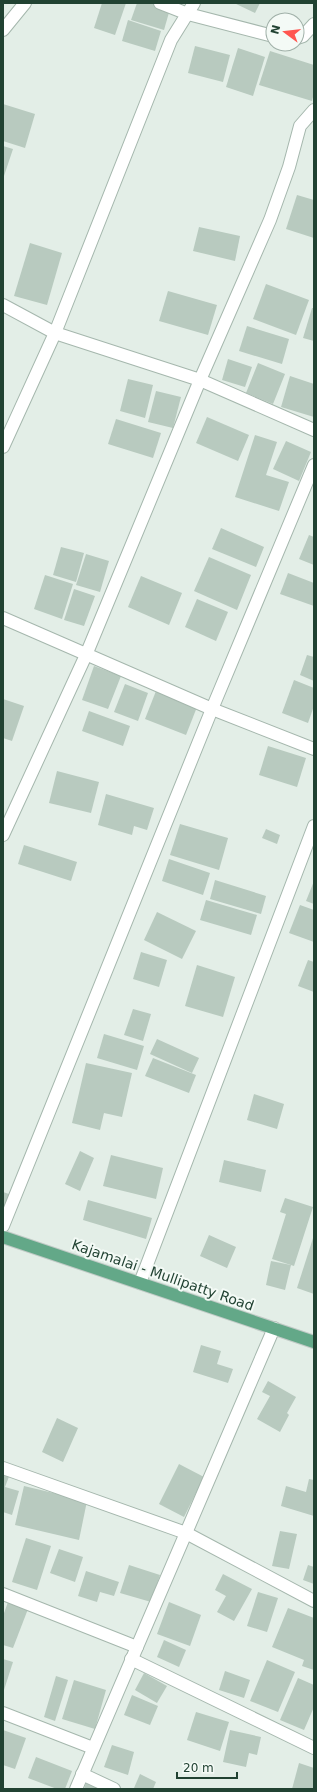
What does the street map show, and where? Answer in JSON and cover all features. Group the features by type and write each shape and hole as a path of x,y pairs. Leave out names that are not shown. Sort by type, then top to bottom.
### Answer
{"main road":[{"name":"Kajamalai - Mullipatty Road","path":"3,1237 314,1342"}],"street":[{"path":"3,30 25,3"},
{"path":"160,3 188,14 265,34"},
{"path":"3,447 55,332 171,40 194,3"},
{"path":"305,34 314,24"},
{"path":"3,835 86,655 200,380 270,220 289,167 300,126 314,110"},
{"path":"3,305 55,332 200,380 314,430"},
{"path":"3,1226 212,709 314,465"},
{"path":"3,618 212,709 314,749"},
{"path":"140,1283 314,826"},
{"path":"76,1789 274,1328"},
{"path":"3,1468 186,1532 314,1601"},
{"path":"3,1594 137,1647"},
{"path":"131,1659 314,1748"},
{"path":"3,1714 93,1748"},
{"path":"82,1774 114,1789"}],"building":[{"path":"102,3 126,3 115,35 94,28"},
{"path":"137,3 152,3 170,9 164,30 131,20"},
{"path":"234,3 260,3 255,13"},
{"path":"128,20 161,31 155,51 122,41"},
{"path":"195,46 230,55 223,82 188,73"},
{"path":"238,48 265,57 253,96 226,87"},
{"path":"270,52 314,65 314,93 312,101 259,85"},
{"path":"3,104 35,114 25,148 3,141"},
{"path":"3,146 13,149 3,179"},
{"path":"297,195 314,200 314,238 286,229"},
{"path":"199,227 240,236 235,261 193,251"},
{"path":"30,243 62,253 47,305 14,296"},
{"path":"266,284 309,300 296,335 253,319"},
{"path":"168,291 217,305 208,335 159,321"},
{"path":"312,308 314,308 314,341 303,338"},
{"path":"247,326 289,339 282,364 239,351"},
{"path":"228,359 252,367 245,387 222,380"},
{"path":"258,363 285,374 273,404 246,393"},
{"path":"290,376 314,384 314,417 281,407"},
{"path":"128,379 153,385 145,418 120,411"},
{"path":"156,391 181,397 173,428 148,422"},
{"path":"207,417 249,435 238,461 196,443"},
{"path":"116,419 161,433 153,458 108,444"},
{"path":"255,435 277,442 266,475 289,482 279,511 235,497"},
{"path":"286,441 311,452 299,481 273,469"},
{"path":"221,528 264,547 256,567 212,549"},
{"path":"309,535 314,537 314,565 299,559"},
{"path":"61,547 84,553 76,582 53,575"},
{"path":"86,554 109,561 100,592 76,585"},
{"path":"209,557 251,575 237,610 194,591"},
{"path":"288,573 314,583 314,606 280,594"},
{"path":"45,575 73,584 62,619 34,609"},
{"path":"141,576 182,593 169,625 128,607"},
{"path":"74,589 95,596 84,626 64,620"},
{"path":"197,599 228,612 216,641 185,627"},
{"path":"307,655 314,657 314,681 300,675"},
{"path":"94,666 121,676 108,709 82,700"},
{"path":"294,680 314,688 314,706 308,723 282,713"},
{"path":"125,684 148,693 138,721 114,712"},
{"path":"156,691 197,707 186,735 145,719"},
{"path":"3,699 24,706 12,741 3,738"},
{"path":"89,711 130,726 123,746 82,731"},
{"path":"268,746 306,758 297,787 259,775"},
{"path":"57,771 99,782 91,813 49,803"},
{"path":"106,794 154,808 147,830 134,826 132,835 98,825"},
{"path":"180,824 228,838 219,870 170,855"},
{"path":"266,829 280,835 277,844 262,838"},
{"path":"24,845 77,862 71,881 18,864"},
{"path":"169,859 210,873 203,895 162,881"},
{"path":"215,880 266,896 261,914 210,899"},
{"path":"314,881 314,904 306,901"},
{"path":"206,900 257,915 251,935 200,920"},
{"path":"300,905 314,910 314,942 289,933"},
{"path":"157,912 196,931 182,959 144,940"},
{"path":"141,952 167,960 159,987 133,979"},
{"path":"308,960 314,962 314,992 298,986"},
{"path":"197,965 235,977 223,1017 185,1006"},
{"path":"133,1009 151,1014 143,1041 124,1035"},
{"path":"104,1034 144,1046 137,1070 97,1058"},
{"path":"157,1039 199,1058 192,1073 150,1054"},
{"path":"153,1058 196,1075 189,1093 145,1076"},
{"path":"86,1063 132,1073 122,1117 104,1113 100,1130 72,1123"},
{"path":"254,1094 284,1104 277,1129 247,1120"},
{"path":"80,1151 94,1158 80,1191 65,1184"},
{"path":"111,1155 163,1168 156,1199 103,1186"},
{"path":"224,1160 266,1170 261,1192 219,1182"},
{"path":"3,1192 12,1195 8,1210 3,1209"},
{"path":"285,1198 313,1207 294,1266 272,1259 286,1214 280,1212"},
{"path":"88,1200 152,1218 146,1239 83,1220"},
{"path":"209,1235 236,1247 227,1268 200,1256"},
{"path":"314,1235 314,1294 297,1288"},
{"path":"271,1261 291,1265 285,1290 266,1285"},
{"path":"201,1345 221,1351 217,1364 233,1369 228,1383 193,1372"},
{"path":"268,1381 296,1397 287,1413 289,1415 280,1432 257,1419 270,1396 262,1392"},
{"path":"57,1418 78,1428 63,1462 42,1452"},
{"path":"179,1464 204,1477 184,1517 159,1504"},
{"path":"3,1472 10,1474 5,1487 19,1491 12,1515 3,1512"},
{"path":"309,1479 314,1480 314,1516 281,1506 286,1486 306,1492"},
{"path":"24,1486 87,1501 79,1540 15,1525"},
{"path":"280,1531 297,1534 289,1569 272,1566"},
{"path":"26,1538 51,1546 37,1590 12,1582"},
{"path":"59,1549 83,1557 75,1582 50,1573"},
{"path":"129,1565 160,1575 151,1602 120,1593"},
{"path":"308,1565 314,1567 314,1584 303,1580"},
{"path":"86,1571 119,1582 114,1596 100,1592 97,1602 78,1596"},
{"path":"223,1574 252,1589 234,1621 217,1612 226,1596 215,1590"},
{"path":"258,1592 278,1598 267,1632 247,1626"},
{"path":"8,1602 28,1609 13,1648 3,1645 3,1616"},
{"path":"169,1602 201,1615 190,1646 157,1634"},
{"path":"288,1608 314,1618 314,1670 302,1666 304,1660 272,1647"},
{"path":"164,1640 186,1650 179,1667 157,1657"},
{"path":"3,1659 13,1662 4,1690 3,1689"},
{"path":"267,1660 295,1672 278,1712 250,1701"},
{"path":"225,1671 250,1680 244,1698 219,1690"},
{"path":"144,1673 167,1686 157,1703 135,1690"},
{"path":"56,1676 68,1680 55,1721 44,1717"},
{"path":"298,1678 314,1685 314,1707 304,1730 280,1720"},
{"path":"74,1680 106,1690 95,1729 62,1719"},
{"path":"132,1695 158,1706 150,1725 124,1715"},
{"path":"196,1712 229,1722 220,1751 187,1740"},
{"path":"3,1730 26,1738 15,1769 3,1765"},
{"path":"230,1730 261,1737 257,1755 249,1753 246,1767 223,1762"},
{"path":"112,1745 134,1752 128,1775 104,1767"},
{"path":"36,1757 72,1771 65,1789 57,1789 28,1778"},
{"path":"299,1763 314,1768 314,1789 292,1789"},
{"path":"140,1774 156,1782 153,1789 134,1788"},
{"path":"86,1783 103,1789 84,1789"}]}
